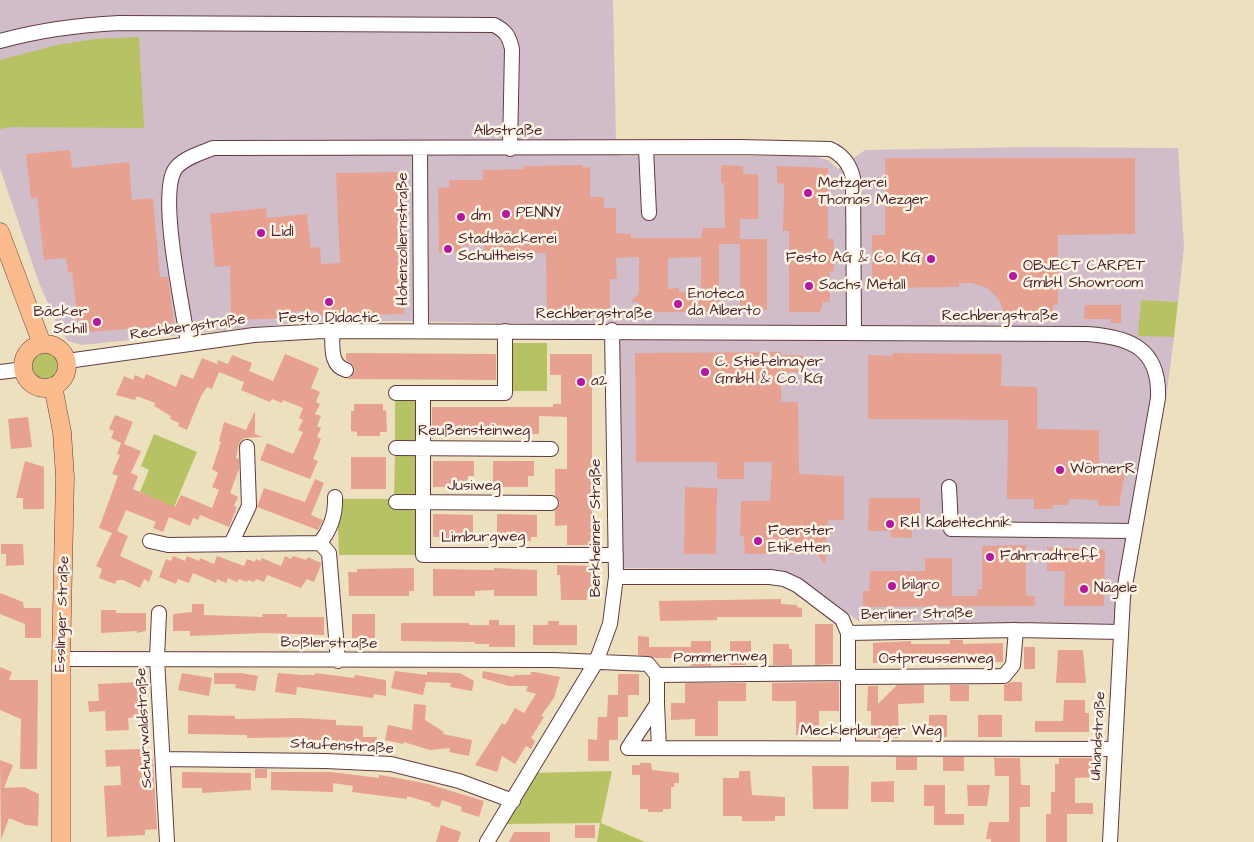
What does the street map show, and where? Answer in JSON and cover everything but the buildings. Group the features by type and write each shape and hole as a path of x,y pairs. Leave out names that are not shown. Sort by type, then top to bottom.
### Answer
{"main road":[{"path":"0,232 42,344"},
{"path":"42,344 58,348 67,361 66,374 60,382 44,388 34,385 28,379 24,370 28,353 33,348 42,344"},
{"name":"Esslinger Straße","path":"53,386 62,432 65,478 61,659 61,842"}],"street":[{"path":"0,41 35,31 75,25 119,23 494,25 504,29 509,37 512,49 510,149"},
{"name":"Albstraße","path":"188,343 170,228 170,179 175,169 200,153 213,148 825,149 840,154 850,166 853,178 854,332"},
{"name":"Hohenzollernstraße","path":"420,148 421,330"},
{"path":"646,148 649,213"},
{"name":"Rechbergstraße","path":"67,361 254,335 332,331 612,330 1088,334 1113,336 1134,343 1152,362 1157,375 1159,391 1123,597 1121,632"},
{"name":"Berkheimer Straße","path":"488,842 596,662 610,624 616,577 612,330"},
{"path":"332,331 335,364 339,368 346,370"},
{"path":"396,393 505,393 505,331"},
{"path":"0,372 24,370"},
{"name":"Limburgweg","path":"423,393 423,555 616,555"},
{"path":"232,544 249,506 247,447"},
{"name":"Reußensteinweg","path":"396,448 551,449"},
{"path":"949,487 951,528 1134,531"},
{"path":"320,543 326,536 335,510 334,497"},
{"name":"Jusiweg","path":"396,502 551,503"},
{"path":"150,541 168,545 320,543 329,553 338,661"},
{"name":"Berliner Straße","path":"616,577 770,577 784,579 797,585 842,618 848,633 1016,630 1121,632"},
{"name":"Schurwaldstraße","path":"159,613 157,658 167,842"},
{"name":"Ostpreussenweg","path":"849,675 1004,676 1013,665 1016,630"},
{"name":"Uhlandstraße","path":"1110,842 1121,632"},
{"path":"848,633 848,748"},
{"name":"Boßlerstraße","path":"61,659 157,658 596,662"},
{"name":"Pommernweg","path":"596,662 648,664 657,675 849,675"},
{"path":"657,675 659,748"},
{"name":"Mecklenburger Weg","path":"657,704 628,748 1114,748"},
{"name":"Staufenstraße","path":"163,759 325,760 391,764 459,781 513,800"}],"shaded area":[{"path":"0,0 613,0 616,141 619,156 813,156 828,160 838,169 865,150 1029,147 1178,148 1184,247 1178,302 1142,301 1138,335 1174,337 1166,399 1132,562 1126,626 858,621 812,586 786,573 767,569 611,568 604,325 403,321 306,322 82,345 68,341 59,329 39,283 0,168"}],"green space":[{"path":"139,37 144,128 12,127 0,129 0,60 57,45 95,39"},
{"path":"1141,300 1178,302 1174,337 1138,336"},
{"path":"511,343 547,343 547,391 511,391"},
{"path":"46,351 56,355 60,365 56,375 46,379 36,375 32,365 36,355"},
{"path":"395,396 417,399 415,443 395,444"},
{"path":"154,434 197,452 174,507 140,492 149,470 141,466"},
{"path":"395,450 417,453 417,555 339,555 337,499 394,499"},
{"path":"612,771 601,823 645,842 597,842 600,823 499,824 531,773"}],"place":[{"name":"Metzgerei Thomas Mezger","path":"808,193"},
{"name":"PENNY","path":"506,214"},
{"name":"dm","path":"461,217"},
{"name":"Lidl","path":"261,233"},
{"name":"Stadtbäckerei Schultheiss","path":"448,249"},
{"name":"Festo AG & Co. KG","path":"931,259"},
{"name":"OBJECT CARPET GmbH Showroom","path":"1013,276"},
{"name":"Sachs Metall","path":"809,286"},
{"name":"Festo Didactic","path":"329,302"},
{"name":"Enoteca da Alberto","path":"678,304"},
{"name":"Bäcker Schill","path":"97,322"},
{"name":"C. Stiefelmayer GmbH & Co. KG","path":"705,372"},
{"name":"a2","path":"581,382"},
{"name":"WörnerR","path":"1060,470"},
{"name":"RH Kabeltechnik","path":"890,524"},
{"name":"Foerster Etiketten","path":"758,541"},
{"name":"Fahrradtreff","path":"990,557"},
{"name":"bilgro","path":"892,586"},
{"name":"Nägele","path":"1084,589"}]}
